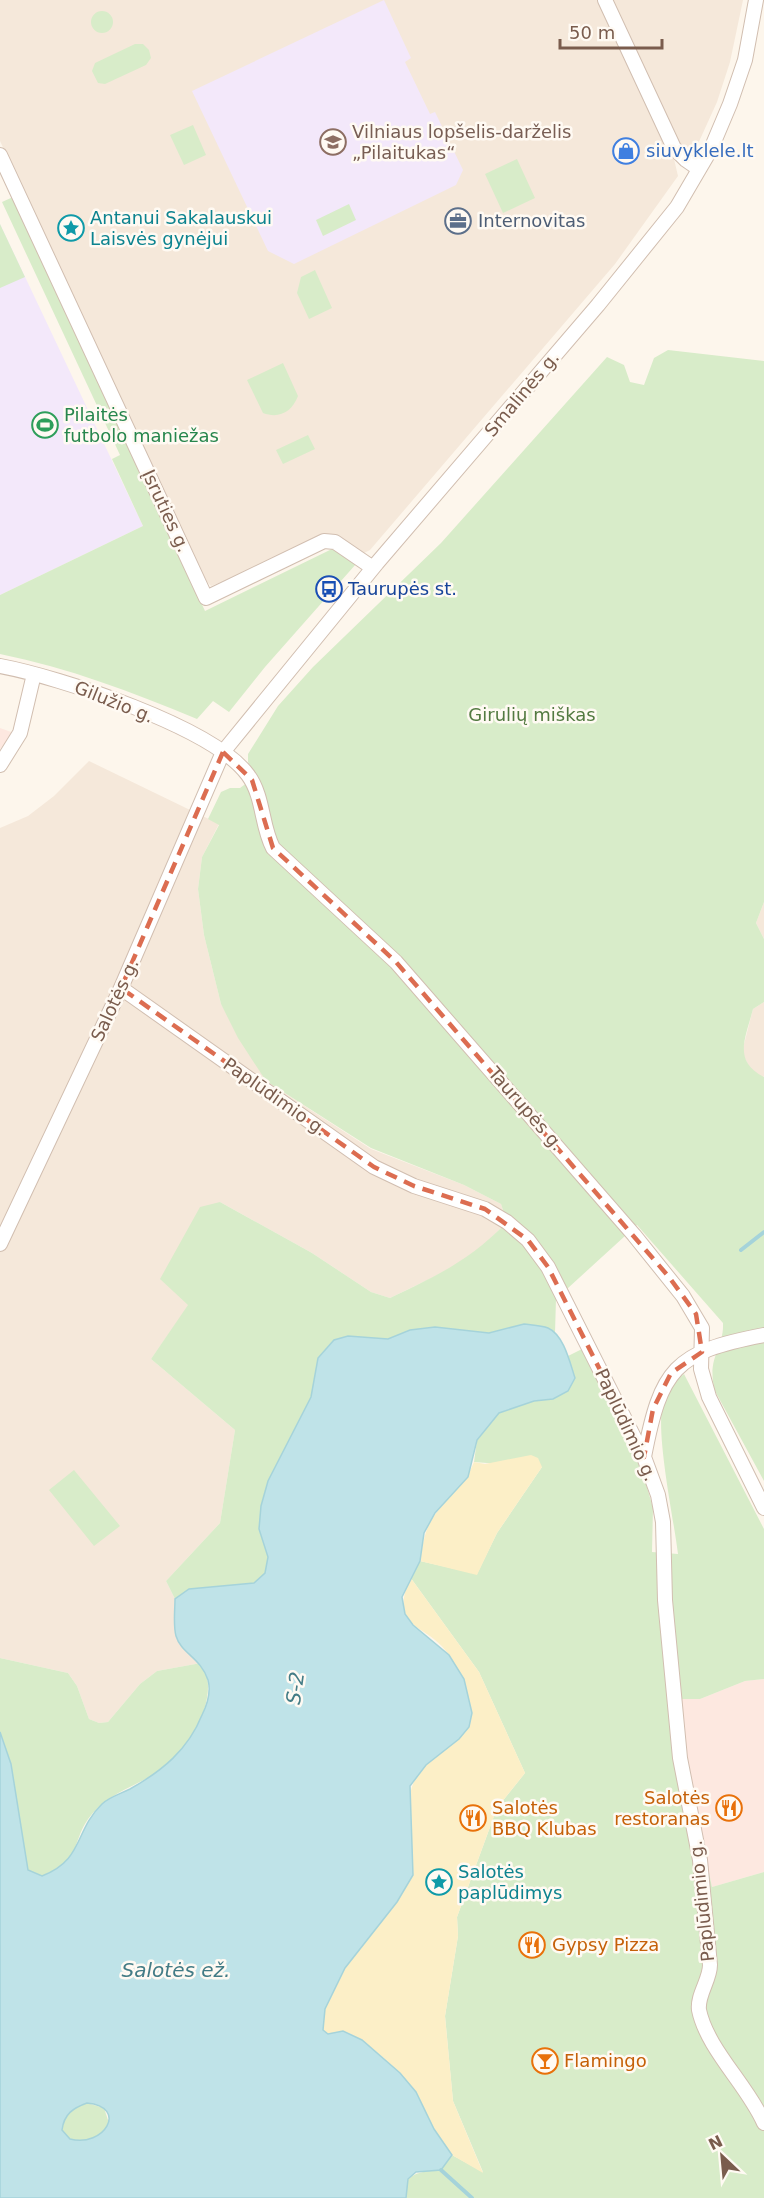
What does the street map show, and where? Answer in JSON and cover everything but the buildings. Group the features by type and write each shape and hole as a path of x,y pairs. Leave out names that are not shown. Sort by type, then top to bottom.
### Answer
{"street":[{"path":"605,0 674,148 699,169"},
{"name":"Smalinės g.","path":"223,752 373,568 598,305 676,207 711,149 734,93 745,60 756,0"},
{"name":"Įsruties g.","path":"0,155 206,598 324,541 335,543 373,568"},
{"name":"Gilužio g.","path":"0,666 114,699 223,752"},
{"path":"0,765 20,733 34,674"},
{"name":"Salotės g.","path":"0,1244 121,988 223,752"},
{"name":"Taurupės g.","path":"223,752 252,780 273,848 396,962 669,1277 696,1314 702,1328 701,1369 709,1396 764,1508"},
{"name":"Paplūdimio g.","path":"121,988 374,1167 414,1186 485,1209 507,1222 528,1240 548,1267 644,1457 658,1495 663,1522 665,1600 680,1758 700,1860 710,1965 710,1977 700,1996 699,2008 712,2038 764,2123"},
{"path":"644,1457 653,1409 671,1373 702,1352 727,1342 764,1335"}],"highlighted area":[{"path":"223,752 252,780 273,848 396,962 669,1277 696,1314 702,1352 671,1373 653,1409 644,1457 548,1267 528,1240 485,1209 414,1186 374,1167 121,988"}],"shaded area":[{"path":"0,0 600,0 674,159 678,176 615,264 370,550 364,553 352,551 333,539 211,586 207,582 0,141"},
{"name":"Vilniaus lopšelis-darželis „Pilaitukas“","path":"384,0 411,58 405,62 430,114 435,112 463,170 456,185 294,264 268,251 192,91"},
{"path":"612,0 743,0 730,62 717,102 697,146 693,149 683,151 679,147"},
{"name":"Pilaitės futbolo maniežas","path":"0,224 143,526 0,595"},
{"path":"0,728 14,733 0,749"},
{"path":"89,761 219,824 202,857 198,889 204,935 221,1004 266,1081 371,1149 464,1185 501,1204 507,1222 477,1252 454,1267 390,1298 371,1292 312,1253 220,1202 189,1305 151,1359 235,1430 220,1523 166,1581 175,1599 176,1636 184,1649 201,1663 157,1671 140,1684 108,1722 99,1723 89,1719 77,1686 68,1673 0,1658 0,828 28,816 54,796"},
{"path":"764,902 764,939 756,923"},
{"path":"764,1002 764,1077 751,1071 742,1052 753,1009"},
{"path":"764,1679 764,1872 712,1887 687,1768 681,1699 700,1699 745,1681"}],"green space":[{"path":"102,11 110,14 113,22 110,30 102,33 94,30 91,22 94,14"},
{"path":"135,44 143,44 149,50 151,58 146,65 105,84 98,83 92,71 95,63"},
{"path":"193,125 206,155 184,165 170,135"},
{"path":"517,159 535,198 503,213 485,174"},
{"path":"13,197 205,611 334,548 356,564 265,667 229,712 213,701 197,719 100,682 51,666 0,654 0,595 143,526 112,459 120,455 2,202"},
{"path":"349,204 356,220 323,236 316,220"},
{"path":"0,224 25,277 0,288"},
{"path":"315,270 332,308 309,319 297,293 301,277"},
{"name":"Girulių miškas","path":"668,350 764,361 764,902 756,923 764,939 764,1002 753,1009 744,1048 748,1064 764,1077 764,1481 715,1391 713,1370 723,1332 723,1323 637,1225 556,1299 555,1333 547,1328 524,1324 489,1333 435,1327 410,1330 388,1339 348,1336 334,1340 318,1358 311,1397 268,1481 261,1506 259,1529 268,1557 265,1573 254,1583 189,1589 175,1599 166,1581 220,1523 235,1430 151,1359 188,1305 160,1279 200,1207 220,1202 312,1253 371,1292 390,1298 466,1257 507,1222 501,1204 464,1185 371,1148 266,1081 238,1038 221,1004 204,935 198,889 202,857 219,825 208,819 221,792 230,788 240,788 256,776 248,762 248,754 278,706 313,667 441,543 607,357 624,365 630,382 644,385 654,358"},
{"path":"283,363 298,396 289,410 284,413 269,415 263,413 247,380"},
{"path":"308,435 315,449 283,464 276,450"},
{"path":"582,1349 642,1470 653,1508 652,1552 678,1554 663,1455 661,1416 667,1394 684,1374 764,1529 764,1679 745,1681 700,1699 681,1699 687,1768 712,1887 764,1872 764,2198 406,2198 406,2183 409,2178 427,2171 441,2170 452,2155 483,2172 453,2101 445,2016 458,1936 457,1917 497,1808 525,1773 479,1672 410,1577 420,1561 477,1574 497,1533 542,1467 474,1462 477,1440 499,1413 534,1401 553,1399 575,1378 568,1356"},
{"path":"74,1470 120,1526 94,1546 49,1490"},
{"path":"0,1658 68,1673 77,1686 89,1719 99,1723 108,1722 140,1684 157,1671 201,1663 208,1685 201,1719 181,1752 156,1774 99,1806 85,1824 70,1857 64,1864 42,1876 28,1871 11,1764 0,1732"},
{"path":"87,2103 104,2108 109,2123 98,2136 83,2141 70,2139 62,2130 65,2120 73,2110"}],"sand":[{"path":"531,1455 538,1458 542,1467 497,1533 477,1575 420,1561 430,1523 462,1483 474,1462 485,1464"},
{"name":"Salotės paplūdimys","path":"410,1577 479,1672 525,1773 497,1808 457,1917 458,1936 445,2016 453,2101 483,2173 452,2155 434,2129 416,2092 386,2060 362,2040 349,2033 328,2034 323,2030 325,2010 345,1968 362,1947 412,1787 432,1759 469,1727 458,1679 449,1655 440,1644 407,1617 404,1595"}],"water":[{"name":"Salotės ež.","path":"524,1324 548,1328 562,1343 575,1378 568,1391 553,1399 534,1401 499,1413 477,1440 468,1477 435,1513 424,1533 420,1561 402,1597 405,1614 413,1625 449,1655 464,1679 472,1713 469,1727 459,1739 426,1765 410,1786 413,1875 397,1902 345,1968 325,2009 323,2030 328,2034 343,2031 362,2040 400,2073 416,2092 434,2129 452,2155 441,2170 416,2172 408,2179 406,2198 0,2198 0,1732 11,1764 28,1870 42,1876 65,1862 93,1814 102,1804 142,1782 163,1767 182,1749 196,1727 207,1702 209,1684 201,1666 182,1647 176,1636 175,1599 189,1589 254,1583 265,1573 268,1557 259,1529 261,1506 268,1481 311,1397 318,1358 334,1340 348,1336 388,1339 410,1330 435,1327 489,1333","holes":["87,2103 100,2106 107,2112 109,2119 101,2133 93,2138 82,2140 70,2139 62,2130 67,2116 77,2107"]}],"waterway":[{"name":"S-2","path":"741,1250 764,1232"},
{"path":"441,2170 472,2198"}],"place":[{"name":"Vilniaus lopšelis-darželis „Pilaitukas“","path":"333,142"},
{"name":"siuvyklele.lt","path":"626,151"},
{"name":"Internovitas","path":"458,221"},
{"name":"Antanui Sakalauskui Laisvės gynėjui","path":"71,228"},
{"name":"Pilaitės futbolo maniežas","path":"45,425"},
{"name":"Taurupės st.","path":"329,589"},
{"name":"Salotės restoranas","path":"729,1808"},
{"name":"Salotės BBQ Klubas","path":"473,1818"},
{"name":"Salotės paplūdimys","path":"439,1882"},
{"name":"Gypsy Pizza","path":"532,1945"},
{"name":"Flamingo","path":"545,2061"}]}
